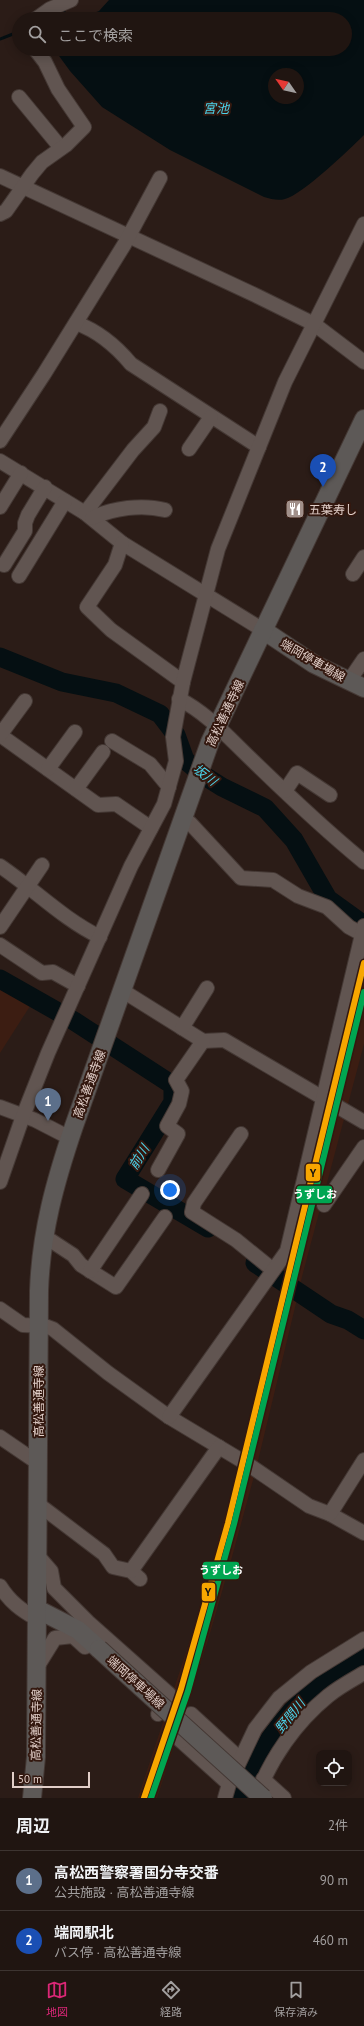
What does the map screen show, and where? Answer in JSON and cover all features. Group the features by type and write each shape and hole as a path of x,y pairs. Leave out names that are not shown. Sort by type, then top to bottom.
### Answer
{"main road":[{"name":"高松善通寺線","path":"32,1798 36,1757 38,1326 40,1258 55,1181 202,764 217,728 263,630 364,419"},
{"name":"端岡停車場線","path":"263,630 314,664 357,685"},
{"path":"364,696 362,699 364,703"},
{"name":"端岡停車場線","path":"37,1614 78,1630 263,1798"}],"street":[{"path":"46,12 71,0"},
{"path":"0,214 6,211 42,162 61,148 84,127 58,89 45,62 40,56"},
{"path":"20,97 61,148"},
{"path":"0,176 314,324 364,362"},
{"path":"0,440 76,323 124,245 160,178"},
{"path":"0,1182 23,1116 65,1015 131,866 164,804 176,761 174,732 179,698 218,549 285,382 364,224"},
{"path":"76,323 88,328 118,349 131,364 259,448"},
{"path":"89,516 132,450 154,427 160,411"},
{"path":"189,449 211,417"},
{"path":"0,461 45,487 89,516 122,543 263,630"},
{"path":"0,507 21,473"},
{"path":"4,565 26,531 25,523 28,515 45,487"},
{"path":"19,576 65,501"},
{"path":"89,516 128,509 153,507 165,510"},
{"path":"122,543 115,565 87,607 111,630 183,682"},
{"path":"353,574 364,557"},
{"path":"357,685 364,659"},
{"path":"179,698 190,705 237,745 285,791 364,862"},
{"path":"24,701 0,735 98,805 116,804 151,828"},
{"path":"48,769 75,732"},
{"path":"112,741 150,764 169,788"},
{"path":"76,789 103,752"},
{"path":"285,791 297,773 330,794"},
{"path":"169,1417 287,1251 363,930 349,927 327,907 298,896 273,880 241,878 190,823 182,820"},
{"path":"0,926 42,865"},
{"path":"0,866 70,919 100,938"},
{"path":"0,945 42,973 53,972 78,986"},
{"path":"182,1028 206,988"},
{"path":"123,991 203,1041 224,1040 364,1122"},
{"path":"158,1170 178,1134 168,1126 179,1104 182,1091 176,1080 203,1041"},
{"path":"0,1106 70,1138"},
{"path":"241,1134 194,1204 192,1212 236,1240 273,1270"},
{"path":"324,1205 364,1147"},
{"path":"90,1271 142,1194"},
{"path":"44,1236 73,1255 81,1265 116,1287 165,1217"},
{"path":"0,1309 23,1326 38,1326 53,1329 108,1373 169,1417 249,1465 309,1506 330,1514 364,1533"},
{"path":"0,1437 38,1463"},
{"path":"38,1504 104,1554 113,1567 136,1575 219,1447"},
{"path":"330,1514 359,1478 364,1460"},
{"path":"37,1668 55,1638 73,1636 158,1714 169,1694 88,1622 54,1588 51,1571 38,1556"},
{"path":"0,1586 7,1598 19,1609 37,1614"},
{"path":"225,1798 229,1784 255,1729 279,1698 311,1672 364,1639"},
{"path":"256,1798 263,1779 295,1728 328,1696 364,1673"},
{"path":"229,1784 181,1740 191,1714 240,1759"},
{"path":"263,1779 284,1798"}],"shaded area":[{"path":"364,942 364,1044 299,1288 284,1278"},
{"path":"0,981 32,1003 0,1053"},
{"path":"282,1285 298,1295 256,1469 232,1557 208,1640 157,1798 138,1798 194,1628 240,1460"}],"water":[{"name":"宮池","path":"109,0 364,0 364,135 314,181 293,196 280,200 264,197 170,150 102,107 70,71 59,56 352,56 352,12 96,12"}],"waterway":[{"path":"0,39 12,34"},
{"name":"坂川","path":"0,657 62,682 116,693 160,714 176,735 185,760 203,775 222,787 265,808 294,840 328,899 364,925"},
{"name":"前川","path":"0,979 74,1021 171,1084 173,1089 173,1102 125,1179 208,1228"},
{"name":"前川","path":"255,1263 331,1314 348,1320 364,1330"},
{"name":"野間川","path":"241,1798 258,1759 279,1726 303,1700 331,1678 364,1657"}],"transit line":[{"name":"Y","path":"144,1798 181,1689 228,1523 364,963"},
{"name":"うずしお","path":"151,1798 188,1691 234,1524 364,992"}],"place":[{"name":"端岡駅北","path":"323,487"},
{"name":"五葉寿し","path":"295,509"},
{"name":"高松西警察署国分寺交番","path":"48,1121"}]}
